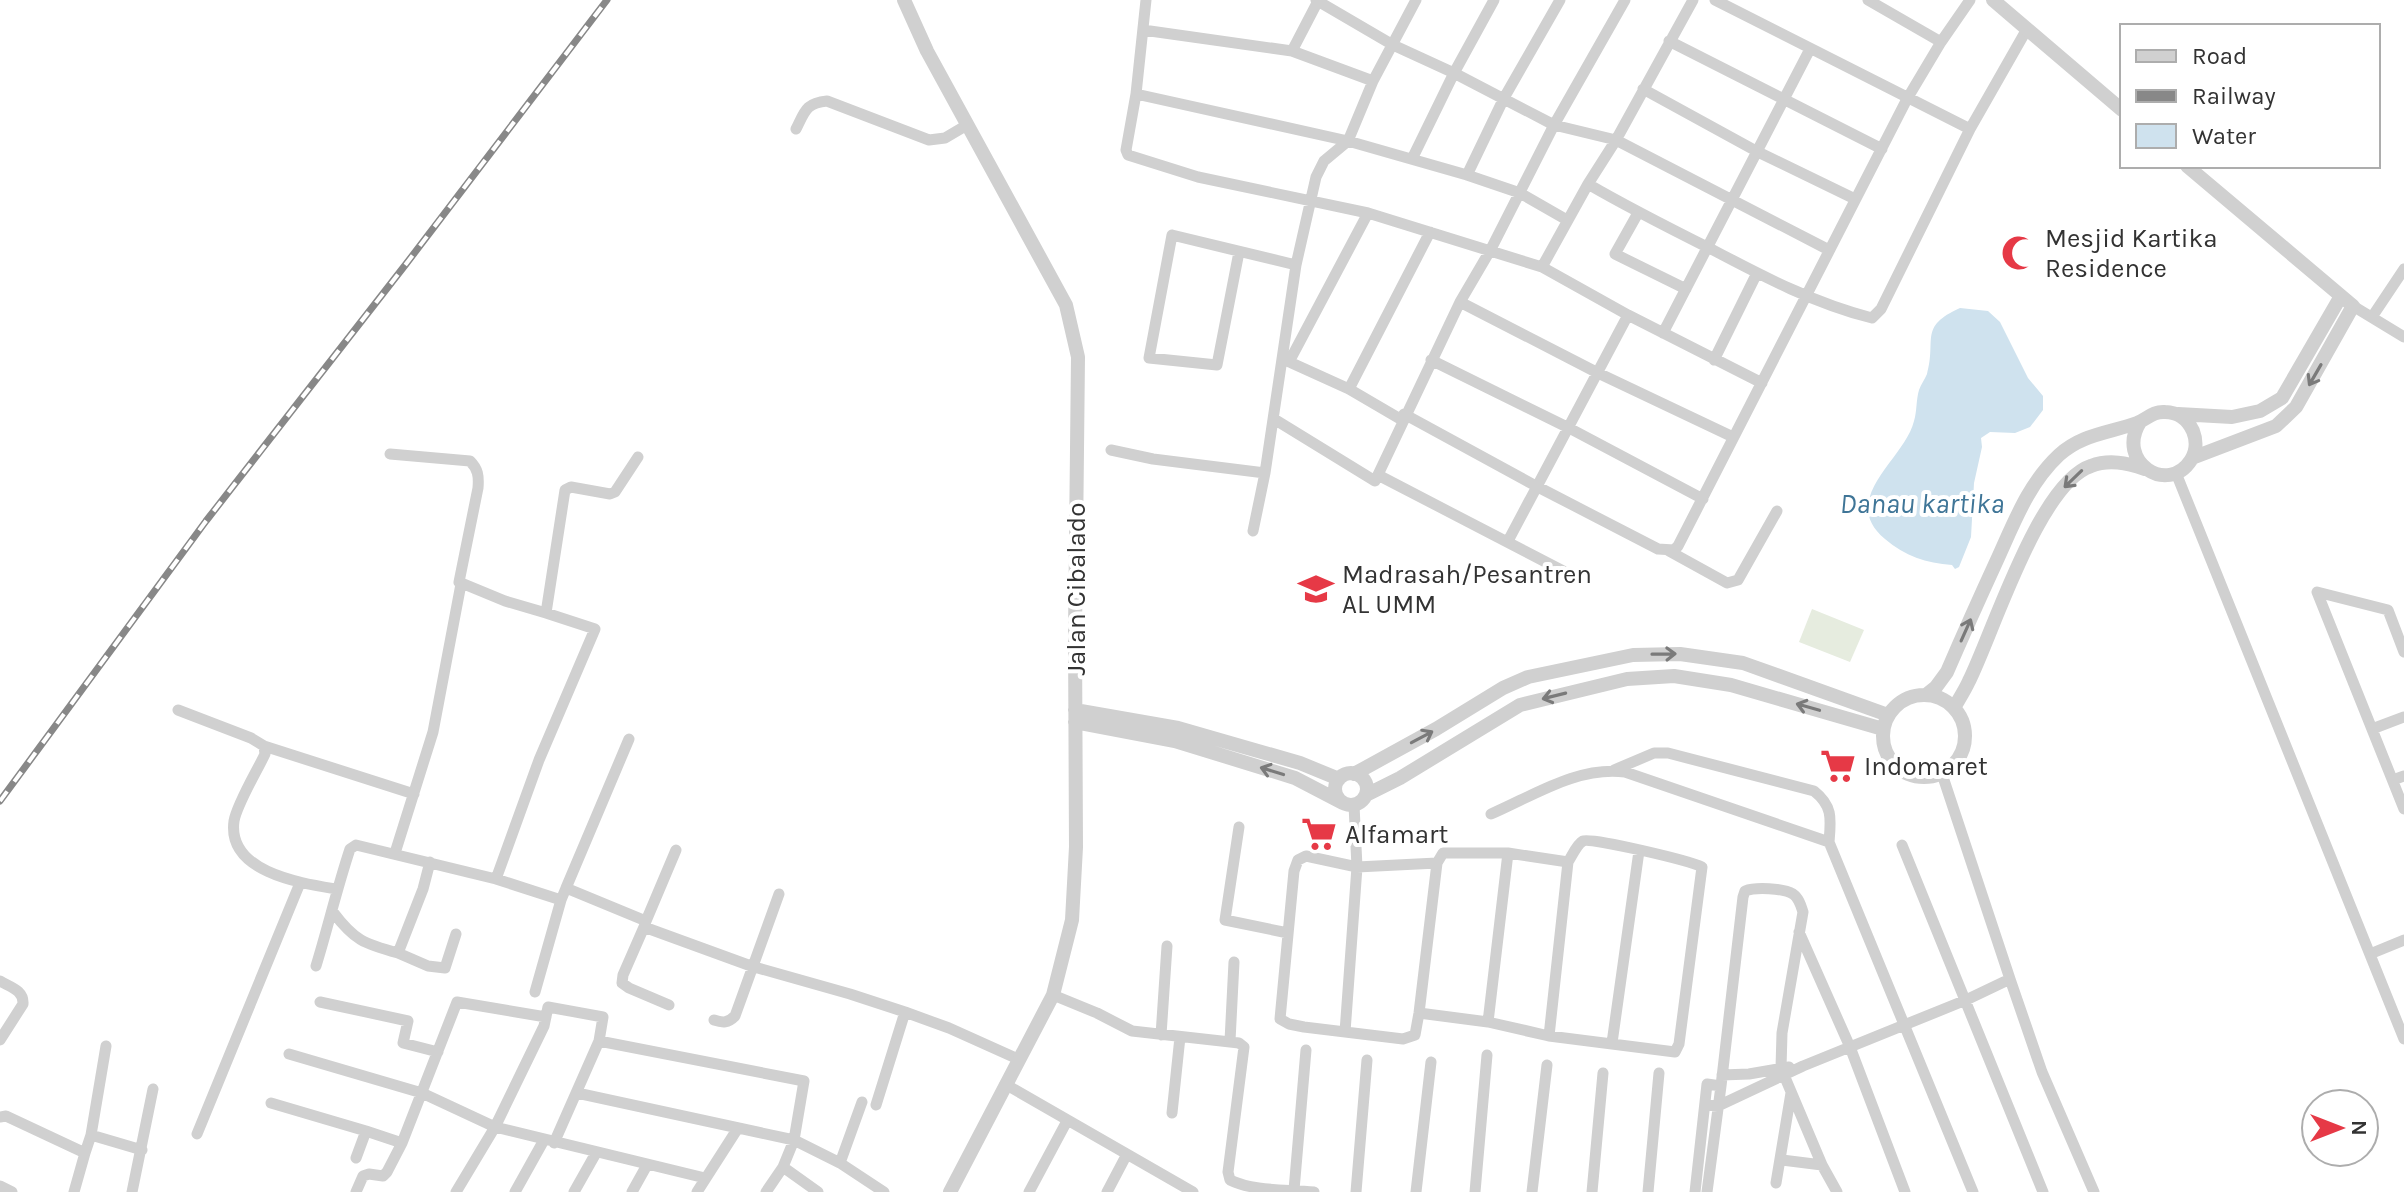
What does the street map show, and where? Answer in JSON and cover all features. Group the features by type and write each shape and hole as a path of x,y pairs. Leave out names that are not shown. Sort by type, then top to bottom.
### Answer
{"street":[{"name":"Jalan Cibalado","path":"904,0 927,51 1066,305 1078,357 1075,887 1067,944 1053,995 1015,1058 950,1192"},
{"path":"1146,0 1136,94 1126,150 1128,155 1198,177 1368,213 1542,267 1762,383"},
{"path":"1292,51 1317,0 1393,45 1554,125 1616,140 1829,250"},
{"path":"1253,531 1285,360 1296,265 1316,177 1324,161 1348,141 1373,81 1416,0"},
{"path":"1412,159 1494,0"},
{"path":"1467,175 1504,98 1560,0"},
{"path":"1274,419 1375,481 1460,302 1625,0"},
{"path":"1542,267 1693,0"},
{"path":"1715,0 1970,129"},
{"path":"1738,12 1744,0"},
{"path":"1869,0 1941,42"},
{"path":"1669,551 1678,546 1703,499 1907,99 1970,0"},
{"path":"1993,0 2120,108"},
{"path":"1588,184 1757,273 1806,296 1872,318 1881,309 1970,129 2027,29"},
{"path":"1143,30 1292,51 1373,81"},
{"path":"1669,41 1882,149"},
{"path":"1663,333 1810,49"},
{"path":"1643,89 1758,152 1855,199"},
{"path":"1136,94 1348,141 1467,175 1520,193 1567,220"},
{"path":"796,129 806,108 815,102 827,101 929,140 945,138 967,125"},
{"path":"2189,168 2353,306 2404,337"},
{"path":"1285,360 1368,213"},
{"path":"1638,213 1615,254 1686,289"},
{"path":"1349,389 1430,232"},
{"path":"1239,252 1217,365 1149,358 1172,235 1296,265"},
{"path":"2372,317 2404,269"},
{"path":"1714,360 1757,273"},
{"path":"1926,695 1947,672 2027,494 2058,456 2077,442 2097,433 2140,422 2158,412 2232,417 2260,411 2282,398 2341,296"},
{"path":"1460,302 1598,373 1733,437"},
{"path":"2192,458 2276,426 2296,407 2353,306"},
{"path":"1508,541 1628,315"},
{"path":"1285,360 1349,389 1727,583 1738,580 1777,511"},
{"path":"1431,360 1703,499"},
{"path":"1954,708 1969,682 2018,563 2050,506 2075,475 2089,466 2124,462 2165,475 2186,467 2196,448 2195,437 2185,420 2177,414"},
{"path":"2140,422 2133,440 2133,450 2145,469"},
{"path":"1111,450 1210,468 1265,473"},
{"path":"390,454 470,461 476,467 478,488 458,579 461,584 595,629 539,760 496,879"},
{"path":"546,613 565,490 571,487 610,494 615,492 638,457"},
{"path":"2176,473 2404,1039"},
{"path":"1378,475 1563,571"},
{"path":"395,853 433,732 461,584"},
{"path":"2404,652 2388,610 2317,592 2372,729 2398,778 2404,809"},
{"path":"1345,1032 1357,867 1348,804 1336,795 1335,789 1343,775 1354,774 1503,688 1528,677 1633,655 1680,654 1743,663 1886,722"},
{"path":"1366,795 1400,778 1520,705 1627,679 1674,676 1731,685 1886,722"},
{"path":"1926,695 1941,698 1954,708 1962,721 1965,736 1963,752 1954,765 1942,774 1924,778 1907,775 1892,764 1884,747 1886,722 1897,705 1911,697 1926,695"},
{"path":"178,710 264,746 414,794"},
{"path":"1075,716 1178,728 1300,763 1339,779"},
{"path":"1075,716 1175,741 1295,778 1348,804 1363,800 1366,795 1363,779 1354,774"},
{"path":"2372,729 2404,717"},
{"path":"535,992 564,894 629,739"},
{"path":"264,746 265,754 234,819 234,835 240,851 264,871 300,883 336,889"},
{"path":"1614,771 1654,753 1668,753 1814,791 1824,799 1831,820 1829,842 1973,1192"},
{"path":"1491,814 1543,788 1596,772 1614,771 1625,772 1829,842"},
{"path":"1942,774 2042,1072 2094,1192"},
{"path":"1239,827 1225,920 1288,933"},
{"path":"1419,1013 1488,1022 1549,1036 1675,1052 1678,1049 1702,867 1606,842 1581,842 1568,862 1549,1036"},
{"path":"1902,845 2043,1192"},
{"path":"316,966 333,912 336,889 352,846 395,853 564,894 751,966 905,1012 1015,1058"},
{"path":"669,1005 622,983 676,850"},
{"path":"1612,1043 1639,851"},
{"path":"1437,863 1357,867 1306,856 1298,860 1294,871 1280,1019 1289,1024 1409,1039 1415,1035 1437,863 1443,853 1508,853 1568,862"},
{"path":"1488,1022 1508,853"},
{"path":"398,953 430,862"},
{"path":"197,1134 300,883"},
{"path":"1707,1192 1745,891 1755,888 1792,893 1803,912 1782,1033 1783,1072 1822,1165 1837,1192"},
{"path":"714,1020 722,1023 735,1016 779,894"},
{"path":"333,912 349,933 373,947 398,953 428,966 445,968 456,934"},
{"path":"1798,932 1850,1047 1905,1192"},
{"path":"2370,954 2404,940"},
{"path":"1161,1035 1167,946"},
{"path":"1230,1041 1234,962"},
{"path":"1695,1192 1707,1084 1803,1066 2010,979"},
{"path":"0,981 21,992 24,999 0,1040"},
{"path":"1053,995 1132,1031 1239,1043 1244,1047 1228,1172 1230,1180 1238,1184 1314,1192"},
{"path":"320,1002 408,1021 403,1043 438,1052"},
{"path":"356,1192 363,1176 383,1176 387,1172 402,1143 457,1002 546,1017"},
{"path":"456,1192 495,1127 544,1026 548,1007 603,1017 599,1041 577,1093 515,1192"},
{"path":"876,1105 905,1012"},
{"path":"1172,1113 1180,1037"},
{"path":"599,1041 804,1081 794,1140 783,1167 766,1192"},
{"path":"74,1192 91,1135 106,1046"},
{"path":"1294,1190 1306,1050"},
{"path":"289,1054 422,1093 495,1127 705,1178"},
{"path":"1475,1192 1487,1055"},
{"path":"1356,1192 1367,1060"},
{"path":"1416,1192 1431,1062"},
{"path":"1532,1192 1547,1065"},
{"path":"1705,1105 1718,1106 1783,1072"},
{"path":"1592,1192 1603,1073"},
{"path":"1648,1192 1659,1073"},
{"path":"1005,1084 1189,1191"},
{"path":"132,1192 153,1089"},
{"path":"1776,1183 1791,1091"},
{"path":"577,1093 794,1140 840,1163 884,1192"},
{"path":"840,1163 862,1102"},
{"path":"271,1103 402,1143"},
{"path":"0,1117 6,1116 85,1153"},
{"path":"1029,1192 1067,1121"},
{"path":"697,1192 738,1128"},
{"path":"356,1158 366,1131"},
{"path":"91,1135 142,1150"},
{"path":"574,1192 596,1153"},
{"path":"1107,1192 1127,1154"},
{"path":"1782,1160 1822,1165"},
{"path":"632,1192 647,1165"},
{"path":"783,1167 818,1192"},
{"path":"0,1186 12,1192"}],"shaded area":[{"path":"1812,609 1864,630 1850,662 1799,642"}],"water":[{"name":"Danau kartika","path":"1960,308 1988,311 2000,322 2028,378 2043,396 2043,410 2030,427 2015,433 1990,432 1981,438 1974,483 1971,537 1959,567 1955,569 1952,565 1916,558 1900,550 1872,524 1868,509 1878,479 1914,421 1919,390 1930,362 1934,328 1939,321"}],"railway":[{"path":"0,801 206,521 607,0"}],"place":[{"name":"Mesjid Kartika Residence","path":"2019,253"},
{"name":"Madrasah/Pesantren AL UMM","path":"1316,589"},
{"name":"Indomaret","path":"1838,766"},
{"name":"Alfamart","path":"1319,834"}]}
